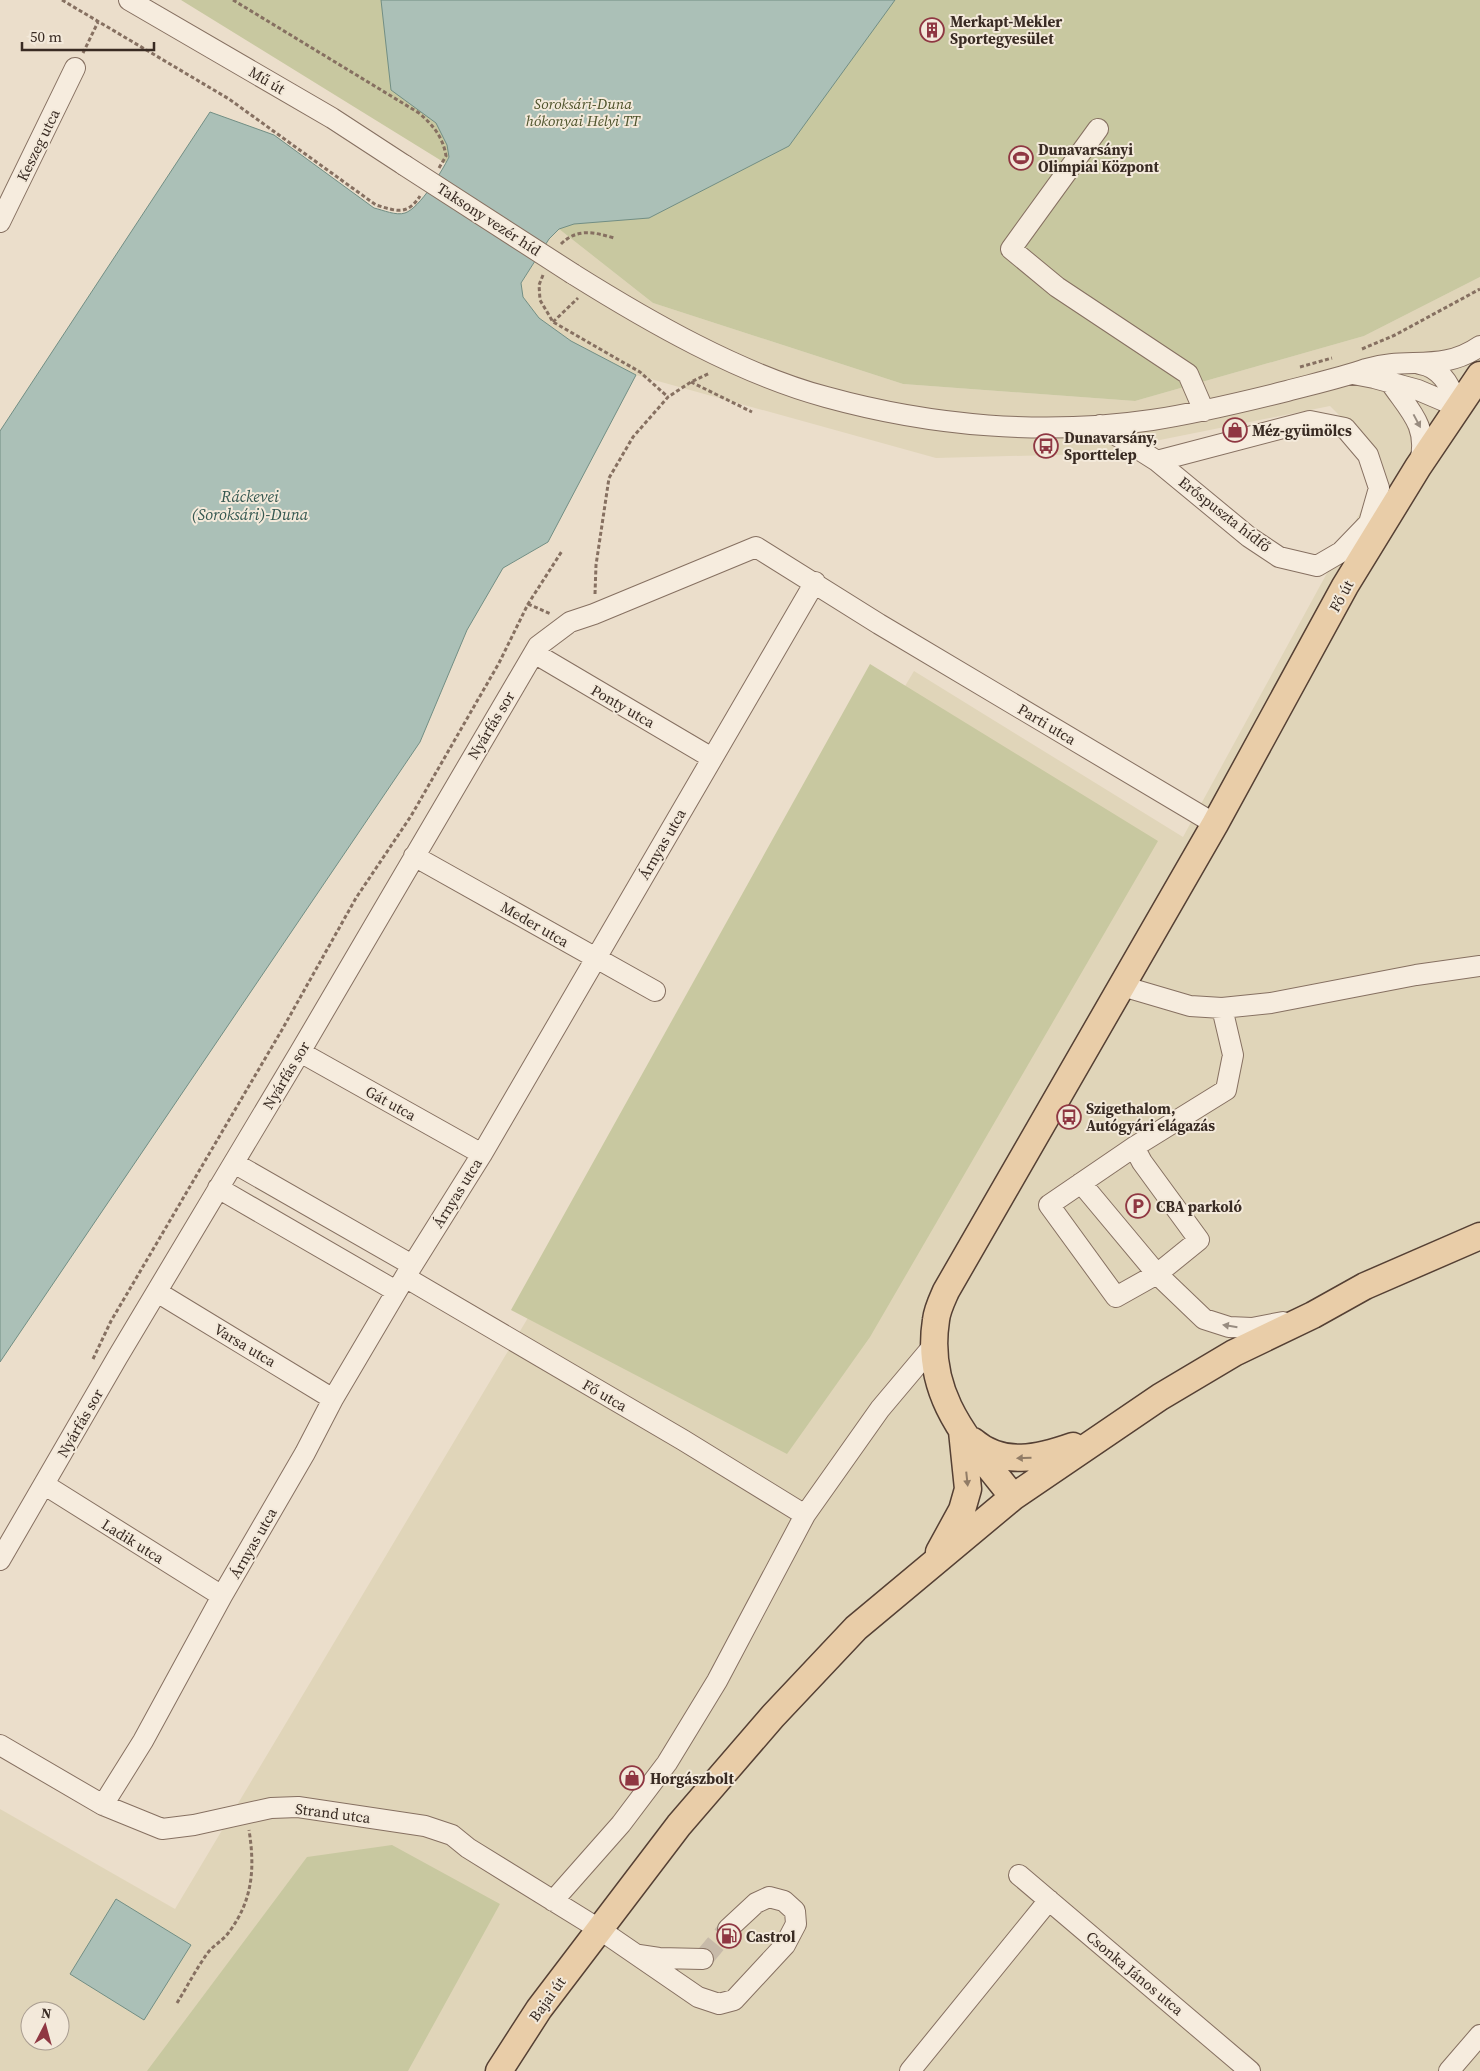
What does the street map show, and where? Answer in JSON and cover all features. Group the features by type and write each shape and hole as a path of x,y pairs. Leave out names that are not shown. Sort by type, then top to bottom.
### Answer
{"main road":[{"name":"Fő út","path":"961,1430 947,1407 940,1386 933,1346 936,1318 946,1291 1215,824 1345,586 1418,467 1480,375"},
{"name":"Bajai út","path":"499,2071 538,2009 679,1825 773,1716 856,1628 1013,1497 1160,1397 1234,1353 1313,1315 1365,1286 1480,1236"},
{"path":"961,1430 990,1452 1011,1458 1031,1458 1046,1455 1104,1435"},
{"path":"961,1430 1013,1497"},
{"path":"932,1566 962,1510 968,1489 961,1430"}],"street":[{"name":"Mű út","path":"128,0 332,118 404,164"},
{"name":"Keszeg utca","path":"0,222 75,68"},
{"path":"1098,128 1011,249 1057,287 1188,374 1204,411"},
{"name":"Taksony vezér híd","path":"404,164 621,304 689,341 759,374 825,397 931,420 992,426 1036,427 1100,425 1150,420 1204,411 1352,374 1381,364 1408,362"},
{"path":"1408,362 1439,363 1466,356 1480,346"},
{"path":"1408,362 1426,365 1438,372 1452,388 1458,407"},
{"path":"1352,374 1418,390 1458,407"},
{"path":"1390,382 1417,420 1421,429 1424,447 1418,467"},
{"name":"Erőspuszta hídfő","path":"1100,425 1157,460 1256,542 1279,557 1317,566 1342,552 1369,523 1379,488 1368,455 1345,428 1310,421 1157,460"},
{"name":"Nyárfás sor","path":"0,1560 538,646 570,622 594,614 756,547 815,582"},
{"name":"Parti utca","path":"815,582 879,624 1215,824"},
{"name":"Árnyas utca","path":"103,1805 143,1741 222,1596 305,1453 333,1399 405,1277 482,1154 815,582"},
{"name":"Ponty utca","path":"534,653 712,758"},
{"name":"Meder utca","path":"414,856 655,992"},
{"path":"1122,986 1190,1006 1222,1008 1270,1003 1416,975 1480,966"},
{"path":"1134,1147 1142,1162 1199,1240 1157,1274 1116,1297 1049,1205 1134,1147 1226,1090 1233,1055 1222,1008"},
{"name":"Gát utca","path":"300,1052 482,1154"},
{"name":"Fő utca","path":"234,1162 405,1277 683,1440 805,1515"},
{"path":"1081,1182 1157,1274 1204,1319 1229,1327 1252,1328 1313,1315"},
{"name":"Fő utca","path":"218,1188 405,1277"},
{"name":"Varsa utca","path":"157,1292 333,1399"},
{"path":"553,1901 621,1824 667,1763 717,1681 805,1515 880,1409 933,1346"},
{"name":"Ladik utca","path":"45,1485 222,1596"},
{"name":"Strand utca","path":"0,1745 103,1805 162,1829 194,1825 271,1808 298,1807 425,1826 452,1835 599,1929 634,1955 698,1997 719,2004 734,2000 785,1945 796,1924 795,1911 784,1900 769,1897 756,1902 728,1929"},
{"name":"Csonka János utca","path":"1019,1876 1250,2071"},
{"path":"910,2071 1049,1900"},
{"path":"634,1955 659,1958 703,1959"},
{"path":"1449,2071 1480,2035"}],"path":[{"path":"62,0 229,98 376,206 395,211 405,210 415,203 420,196"},
{"path":"233,0 419,113 434,125 445,146 446,156 436,172"},
{"path":"75,68 98,22"},
{"path":"560,246 564,241 582,232 592,232 614,238"},
{"path":"542,277 539,285 540,300 553,322 640,372 668,397"},
{"path":"1360,350 1395,335 1480,289"},
{"path":"553,322 578,297"},
{"path":"1291,370 1334,358"},
{"path":"594,614 596,565 609,478 634,437 668,397 706,373 716,375"},
{"path":"691,382 752,412"},
{"path":"90,1366 111,1321 283,1028 356,898 411,816 500,663 528,604 562,551"},
{"path":"177,2003 208,1952 228,1934 244,1909 252,1880 252,1847 246,1814"}],"shaded area":[{"path":"559,229 653,303 903,384 1135,401 1364,336 1480,277 1480,2071 0,2071 0,1809 175,1909 914,671 1183,837 1380,476 1379,455 1330,406 1090,454 936,458 636,375 571,341 539,318 523,297 521,284 549,238"}],"green space":[{"name":"Soroksári-Duna hókonyai Helyi TT","path":"181,0 1480,0 1480,277 1364,336 1135,401 903,384 653,303 559,229 449,157 445,163"},
{"path":"870,664 1158,841 870,1337 787,1454 511,1310"},
{"path":"392,1845 500,1904 408,2071 147,2071 307,1857"}],"water":[{"name":"Ráckevei (Soroksári)-Duna","path":"381,0 895,0 789,146 649,218 574,224 559,229 549,239 521,283 523,297 539,318 571,341 636,375 548,542 503,568 467,630 420,742 0,1362 0,431 210,112 274,135 374,208 401,214 411,210 424,197 449,157 447,145 436,123 391,90"},
{"path":"116,1899 191,1945 144,2020 70,1974"}],"tunnel":[{"path":"703,1959 728,1929"}],"place":[{"name":"Merkapt-Mekler Sportegyesület","path":"932,30"},
{"name":"Dunavarsányi Olimpiai Központ","path":"1021,158"},
{"name":"Méz-gyümölcs","path":"1235,430"},
{"name":"Dunavarsány, Sporttelep","path":"1046,446"},
{"name":"Szigethalom, Autógyári elágazás","path":"1069,1117"},
{"name":"CBA parkoló","path":"1138,1206"},
{"name":"Horgászbolt","path":"632,1778"},
{"name":"Castrol","path":"729,1936"}]}
